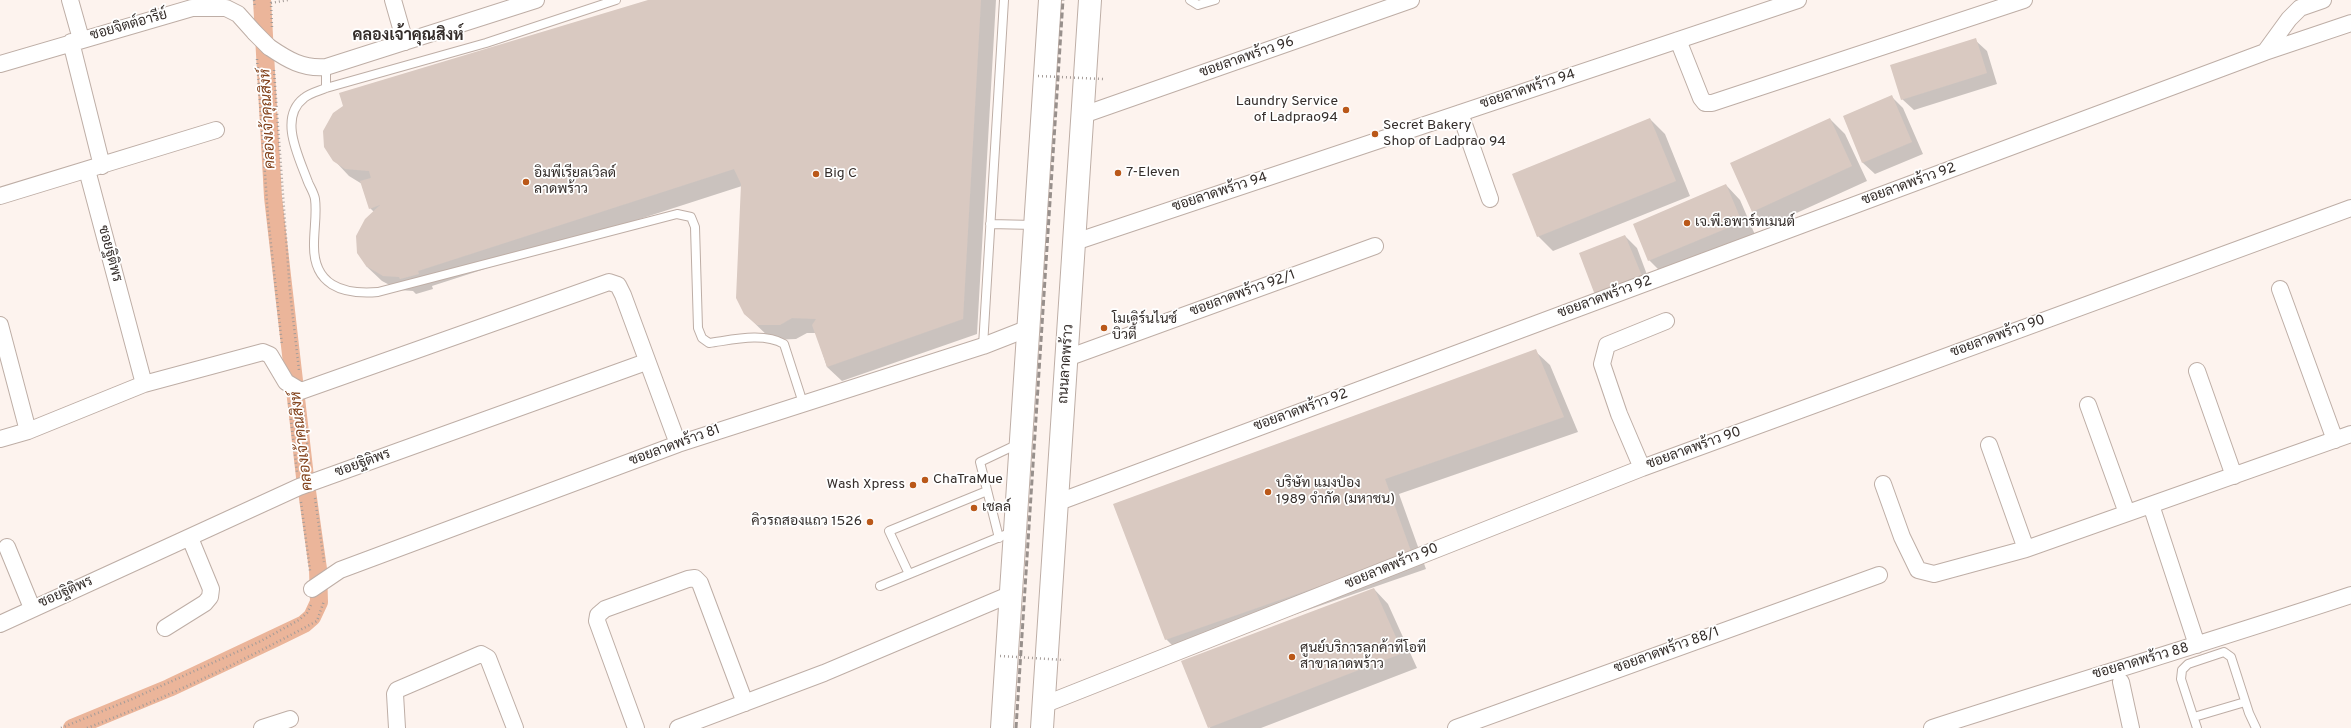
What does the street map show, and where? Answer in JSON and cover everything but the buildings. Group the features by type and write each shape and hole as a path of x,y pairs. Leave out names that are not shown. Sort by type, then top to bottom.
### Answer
{"main road":[{"path":"998,726 1011,594 1007,534 1021,442 1050,0"},
{"name":"ถนนลาดพร้าว","path":"1042,728 1090,0"}],"street":[{"path":"70,0 76,41 102,166"},
{"path":"393,0 405,42"},
{"name":"ซอยจิตต์อารีย์","path":"0,64 191,4 226,8 238,14 255,33 267,51 292,63 313,68 326,67 536,0"},
{"name":"ซอยลาดพร้าว 96","path":"1083,115 1411,0"},
{"name":"ซอยลาดพร้าว 94","path":"1075,242 1798,0"},
{"path":"1678,40 1701,98 1705,103 1712,103 2024,0"},
{"path":"2265,52 2289,19 2300,8 2323,0"},
{"name":"ซอยลาดพร้าว 92","path":"1056,502 2265,52 2351,23"},
{"path":"1460,113 1490,199"},
{"path":"0,196 216,130"},
{"name":"ซอยฐิติพร","path":"87,170 144,384"},
{"name":"ซอยลาดพร้าว 90","path":"1043,705 1642,468 2351,208"},
{"name":"ซอยลาดพร้าว 92/1","path":"1067,358 1375,246"},
{"path":"0,439 28,431 144,384 263,352 270,355 286,382 301,390 609,282 618,285 624,295 646,362 678,444"},
{"path":"2280,289 2335,440"},
{"path":"1642,468 1619,414 1602,364 1607,345 1666,321"},
{"path":"0,325 28,431"},
{"name":"ซอยลาดพร้าว 81","path":"326,579 340,570 436,533 678,444 983,346 1029,328"},
{"name":"ซอยฐิติพร","path":"0,624 32,608 306,485 646,362"},
{"path":"2197,371 2234,476"},
{"path":"2088,405 2127,513"},
{"path":"1883,484 1902,537 1918,570 1934,574 2026,549 2351,434"},
{"path":"1989,445 2026,549"},
{"path":"2151,505 2197,645"},
{"path":"165,628 205,603 210,597 211,589 190,538"},
{"path":"7,547 32,608"},
{"name":"ซอยลาดพร้าว 88/1","path":"1456,728 1879,575"},
{"path":"636,728 597,621 598,615 605,609 688,579 695,578 700,583 745,703"},
{"path":"312,589 326,579"},
{"path":"678,728 830,670 1011,594"},
{"name":"ซอยลาดพร้าว 88","path":"1932,728 2119,667 2197,645 2351,595"},
{"path":"397,728 395,694 397,690 405,685 481,654 486,656 515,728"},
{"path":"2121,682 2131,728"},
{"path":"262,728 290,719"}],"lane":[{"path":"616,0 486,43 326,88 310,94 300,102 290,124 315,197 314,259 322,276 328,282 352,292 378,292 677,214 691,217 696,227 698,328 702,338 709,343 743,338 771,340 784,344 804,403"},
{"path":"983,346 1004,0"},
{"path":"1190,0 1198,5 1215,0"},
{"path":"326,67 326,88"},
{"path":"990,224 1035,225"},
{"path":"880,586 1007,534 987,491 980,462 1021,442"},
{"path":"909,574 889,531 987,491"},
{"path":"2196,728 2182,679 2182,670 2188,664 2224,652 2231,657 2245,702 2256,728"},
{"path":"2194,717 2245,702"}],"path":[{"path":"254,0 255,16"},
{"path":"268,217 261,127 271,3 288,0"},
{"path":"87,728 182,689 266,649 317,621 324,603 326,579 306,485 301,390 290,292 277,127 267,51"},
{"path":"1038,76 1103,79"},
{"path":"261,127 277,127"},
{"path":"1000,656 1064,660"}],"waterway":[{"name":"คลองเจ้าคุณสิงห์","path":"72,728 169,688 304,624 312,617 319,602 318,569 305,477 273,197 262,0"}],"railway":[{"path":"1016,728 1063,0"}],"place":[{"name":"Laundry Service of Ladprao94","path":"1346,110"},
{"name":"Secret Bakery Shop of Ladprao 94","path":"1375,134"},
{"name":"7-Eleven","path":"1118,173"},
{"name":"Big C","path":"816,174"},
{"name":"อิมพีเรียลเวิลด์ ลาดพร้าว","path":"526,182"},
{"name":"เจ.พี.อพาร์ทเมนต์","path":"1687,223"},
{"name":"โมเดิร์นไนซ์ บิวตี้","path":"1104,328"},
{"name":"ChaTraMue","path":"925,480"},
{"name":"Wash Xpress","path":"913,485"},
{"name":"บริษัท แมงป่อง 1989 จำกัด (มหาชน)","path":"1268,492"},
{"name":"เชลล์","path":"974,508"},
{"name":"คิวรถสองแถว 1526","path":"870,522"},
{"name":"ศูนย์บริการลูกค้าทีโอที สาขาลาดพร้าว","path":"1292,657"}],"district":[{"name":"คลองเจ้าคุณสิงห์","path":"408,37"}]}
